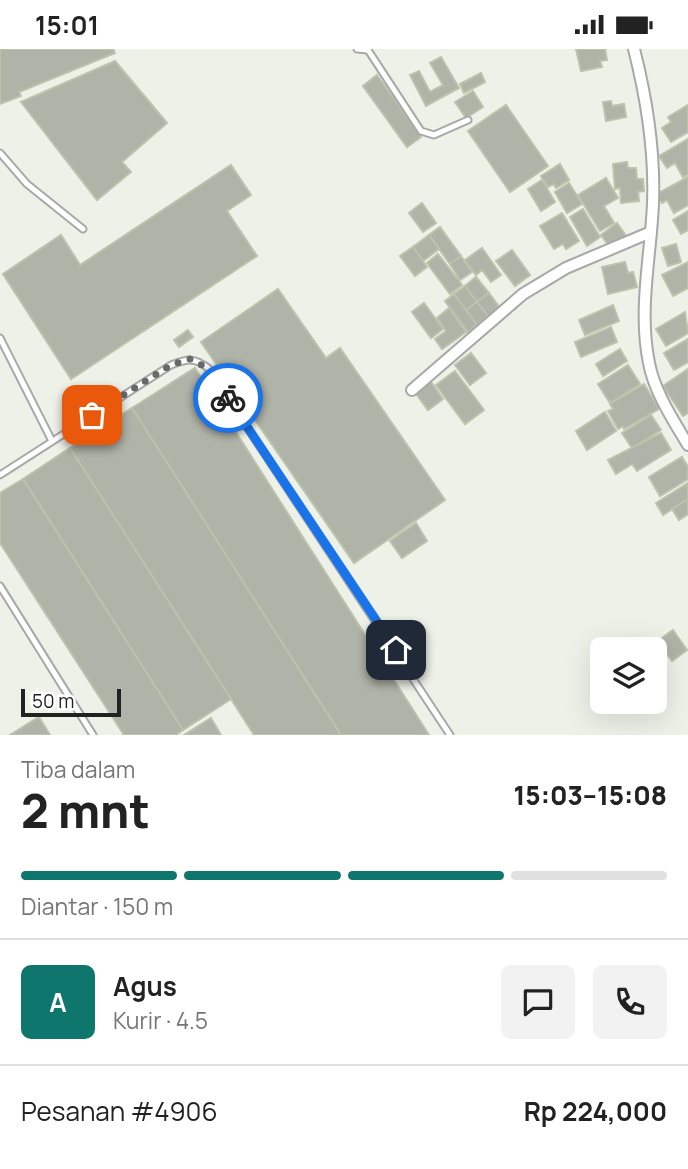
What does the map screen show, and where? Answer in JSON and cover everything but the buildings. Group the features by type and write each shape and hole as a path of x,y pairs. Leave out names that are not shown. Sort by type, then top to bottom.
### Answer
{"street":[{"path":"634,49 651,125 652,232 645,294 649,364 657,388 688,445"},
{"path":"412,390 523,294 566,268 652,232"},
{"path":"678,424 688,417"}],"lane":[{"path":"357,49 369,50 421,131 434,135 468,120"},
{"path":"0,153 27,184 83,229"},
{"path":"0,338 52,441"},
{"path":"0,475 171,365 190,359 200,361 208,368 450,735"},
{"path":"0,586 93,735"}],"way so far":[{"path":"92,415 171,365 190,359 200,361 208,368 228,398"}],"route":[{"path":"228,398 396,650"}]}
